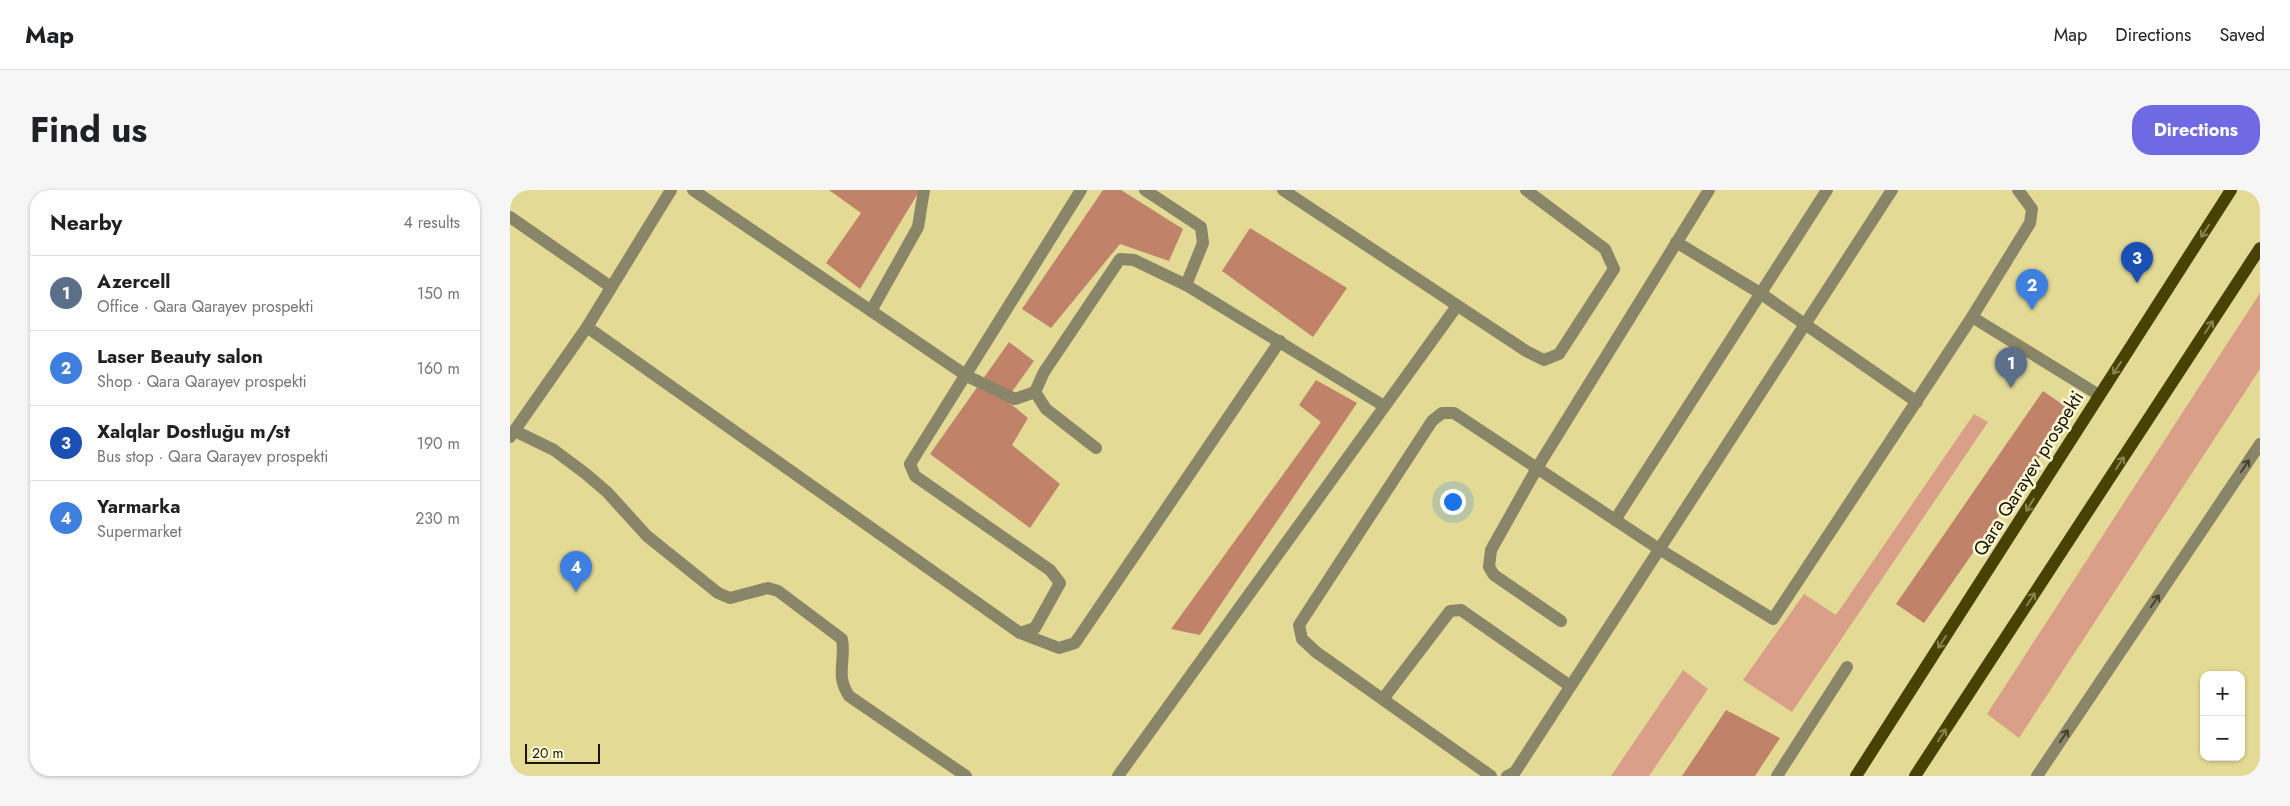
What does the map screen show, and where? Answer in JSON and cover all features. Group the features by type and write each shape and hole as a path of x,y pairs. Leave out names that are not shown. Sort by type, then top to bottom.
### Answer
{"main road":[{"name":"Qara Qarayev prospekti","path":"1856,776 2231,190"},
{"path":"1915,776 2260,248"}],"street":[{"path":"671,190 587,327 512,434 554,450 586,474 607,492 647,536 718,593 730,598 768,588 778,591 842,639 844,649 841,683 849,696 966,776"},
{"path":"693,190 967,376 1015,399 1035,392 1044,372 1120,259 1134,260 1186,284 1384,406"},
{"path":"871,311 918,226 924,190"},
{"path":"1020,634 1035,628 1060,583 1050,570 915,476 910,464 967,376 1081,190"},
{"path":"1145,190 1201,227 1203,243 1186,284"},
{"path":"1283,190 1526,351 1544,360 1559,354 1614,269 1605,249 1526,190"},
{"path":"1561,621 1494,574 1489,567 1491,550 1538,468 1709,190"},
{"path":"1615,520 1828,190"},
{"path":"1507,776 1515,772 1892,190"},
{"path":"1491,776 1316,652 1302,639 1299,625 1432,422 1442,413 1454,413 1659,549 1773,619 1972,317 2030,223 2032,209 2018,190"},
{"path":"510,218 611,287"},
{"path":"1676,242 1760,293 1916,402"},
{"path":"1118,776 1457,306"},
{"path":"1972,317 2099,395"},
{"path":"587,327 1020,634 1059,648 1075,642 1280,341"},
{"path":"1035,392 1046,409 1096,448"},
{"path":"2037,776 2260,444"},
{"path":"1383,699 1450,611 1461,610 1570,686"},
{"path":"1777,776 1847,667"}],"shaded area":[{"path":"829,190 920,190 860,289 826,263 861,213"},
{"path":"1103,190 1121,190 1183,229 1169,261 1120,244 1051,328 1022,309"},
{"path":"1250,228 1347,288 1313,337 1222,271"},
{"path":"2260,293 2260,369 2019,738 1987,714"},
{"path":"1009,342 1034,361 1006,400 1028,418 1012,445 1060,484 1030,528 930,454"},
{"path":"1316,380 1357,403 1200,635 1171,629 1321,422 1299,405"},
{"path":"2043,391 2072,411 1924,623 1896,604"},
{"path":"1974,414 1988,422 1792,712 1743,680 1804,594 1836,615"},
{"path":"1683,670 1708,689 1649,776 1611,776"},
{"path":"1726,710 1780,738 1755,776 1682,776"}],"place":[{"name":"Xalqlar Dostluğu m/st","path":"2137,283"},
{"name":"Laser Beauty salon","path":"2032,310"},
{"name":"Azercell","path":"2011,388"},
{"name":"Yarmarka","path":"576,592"}]}
